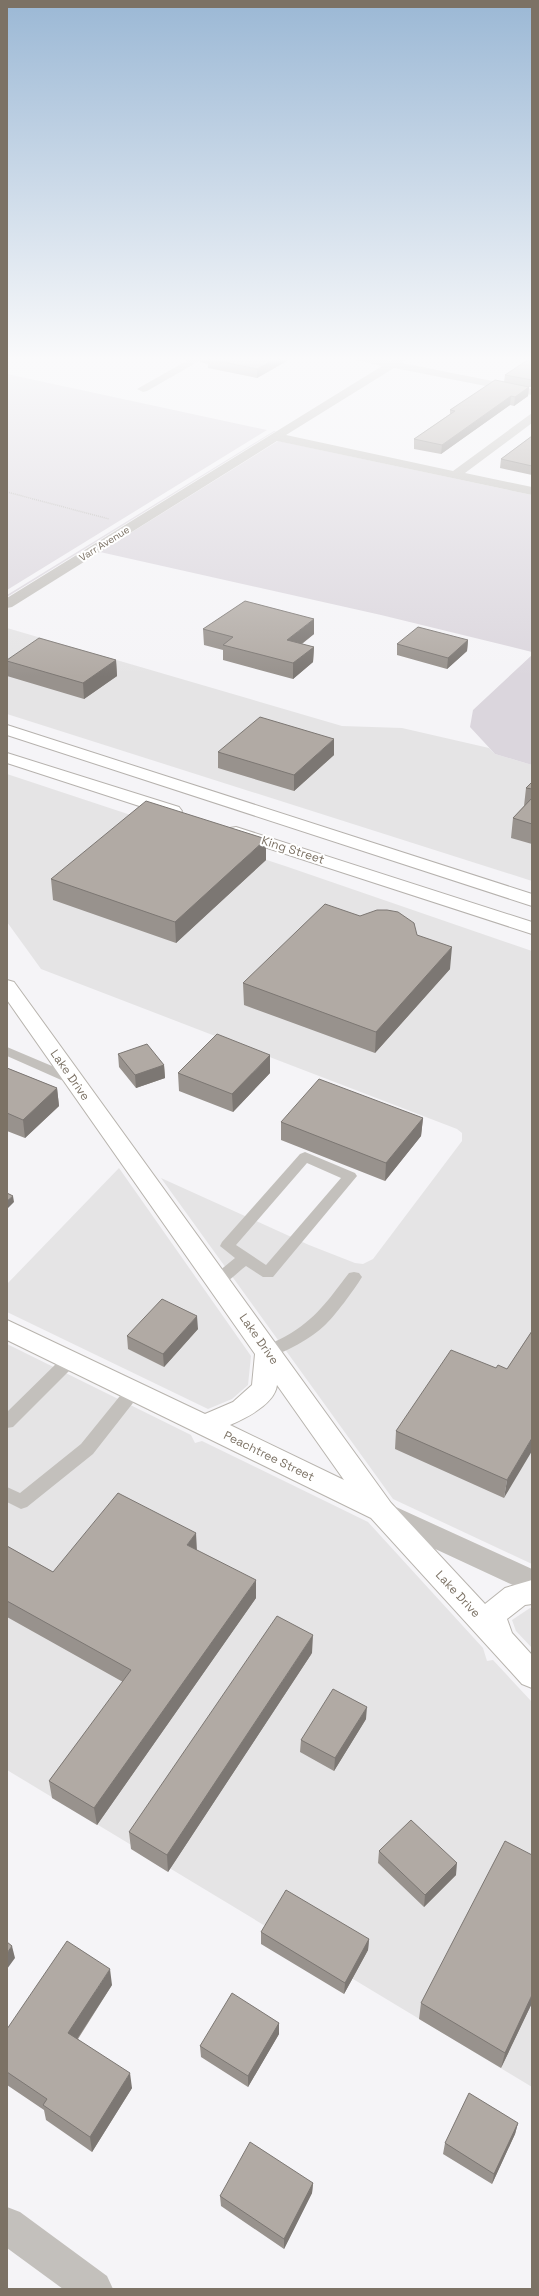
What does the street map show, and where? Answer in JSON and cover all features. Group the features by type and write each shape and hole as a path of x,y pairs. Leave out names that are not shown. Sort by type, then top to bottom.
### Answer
{"street":[{"name":"Varr Avenue","path":"7,604 234,463"},
{"path":"399,463 532,491"},
{"path":"455,475 471,463"},
{"path":"7,730 532,900"},
{"path":"7,758 186,816"},
{"name":"King Street","path":"224,828 532,928"},
{"name":"Lake Drive","path":"8,987 381,1510 532,1675"},
{"name":"Peachtree Street","path":"7,1328 70,1360 532,1582"},
{"path":"205,1424 242,1409 264,1389 268,1352"},
{"path":"500,1640 492,1616 506,1602 525,1592 532,1592"},
{"path":"7,2225 94,2289"}],"lane":[{"path":"7,1051 73,1080"},
{"path":"305,1157 350,1176 268,1273 245,1258 228,1246 305,1157"},
{"path":"218,1280 245,1258"},
{"path":"268,1352 292,1340 319,1322 354,1277"},
{"path":"7,1422 70,1360"},
{"path":"7,1494 22,1502 87,1449 134,1390"}],"path":[{"path":"7,492 115,520"}],"shaded area":[{"path":"7,463 213,463 7,590"},
{"path":"222,463 224,463 7,597 7,595"},
{"path":"242,463 382,463 532,495 532,652 381,615 100,552"},
{"path":"7,628 342,726 402,728 489,748 495,754 532,765 532,881 7,714"},
{"path":"532,655 532,765 495,754 470,727 473,710"},
{"path":"7,774 288,867 532,951 532,1564 393,1499 284,1348 284,1339 278,1340 161,1178 309,1245 355,1263 363,1264 373,1259 462,1141 462,1133 457,1129 41,969 7,922"},
{"path":"119,1168 251,1356 248,1385 232,1399 208,1409 7,1312 7,1284"},
{"path":"7,1344 191,1435 195,1443 202,1441 368,1522 483,1648 487,1661 493,1660 532,1702 532,2087 7,1770"},
{"path":"532,1608 532,1648 516,1631 512,1620"}],"building":[{"path":"519,463 532,463 532,466"},
{"path":"245,601 314,619 287,640 314,647 293,663 223,645 233,637 203,629"},
{"path":"418,627 468,640 448,658 397,644"},
{"path":"39,638 116,660 83,683 7,661"},
{"path":"260,717 334,739 294,775 218,752"},
{"path":"532,782 532,789 526,788"},
{"path":"532,798 532,824 513,818"},
{"path":"146,801 266,839 175,922 51,879"},
{"path":"325,904 360,916 377,910 398,912 414,923 417,935 452,947 376,1032 243,983"},
{"path":"217,1034 270,1055 232,1094 178,1073"},
{"path":"147,1044 164,1065 135,1075 118,1054"},
{"path":"7,1068 57,1088 23,1120 7,1113"},
{"path":"319,1079 423,1118 386,1163 281,1122"},
{"path":"7,1193 13,1196 7,1201"},
{"path":"162,1299 197,1316 163,1354 127,1336"},
{"path":"532,1331 532,1438 507,1480 396,1431 451,1350 496,1368 498,1365 507,1369"},
{"path":"118,1493 196,1533 187,1545 256,1580 94,1808 49,1781 131,1670 7,1601 7,1546 53,1572"},
{"path":"277,1616 313,1635 167,1855 129,1832"},
{"path":"333,1689 367,1707 335,1758 301,1740"},
{"path":"411,1820 457,1863 425,1895 379,1851"},
{"path":"505,1841 532,1855 532,1995 505,2053 421,2003"},
{"path":"286,1890 369,1939 345,1983 261,1932"},
{"path":"67,1941 110,1969 68,2033 130,2073 90,2137 43,2105 47,2099 7,2072 7,2029"},
{"path":"7,1942 12,1946 7,1953"},
{"path":"232,1993 279,2023 248,2076 200,2046"},
{"path":"469,2093 518,2123 494,2174 445,2143"},
{"path":"250,2142 313,2183 284,2239 220,2196"}]}
